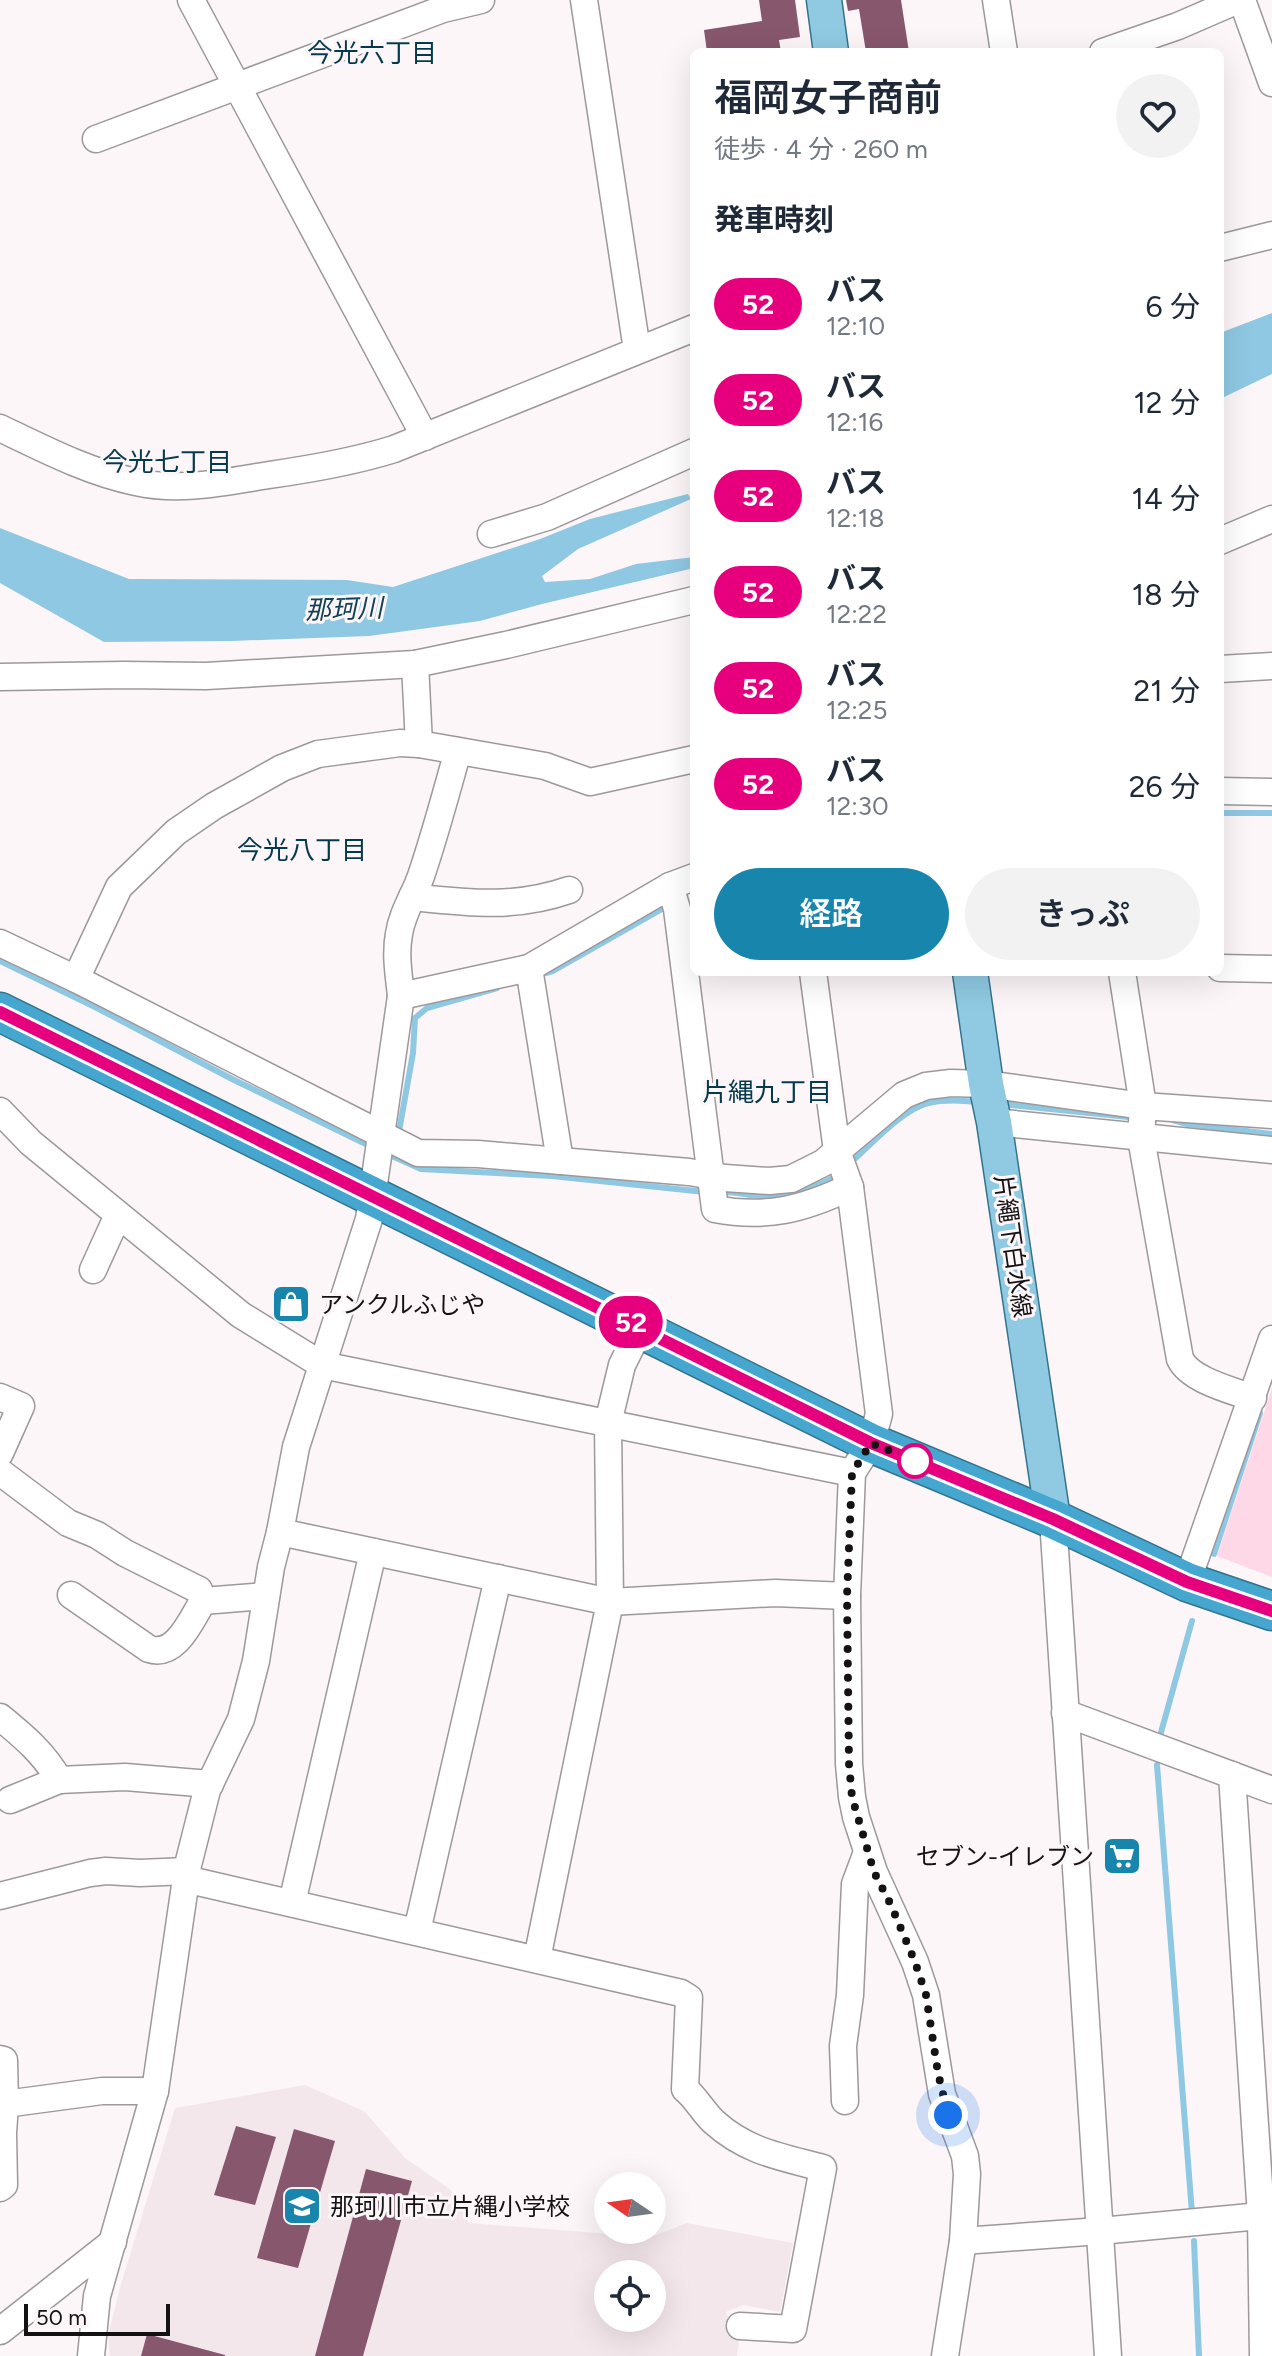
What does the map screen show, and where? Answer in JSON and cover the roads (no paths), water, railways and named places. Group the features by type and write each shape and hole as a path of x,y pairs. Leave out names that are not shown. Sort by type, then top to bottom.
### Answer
{"highway":[{"path":"0,1012 375,1178 641,1327 861,1458 1053,1519 1187,1582 1272,1611"}],"main road":[{"path":"824,0 830,48"},
{"name":"片繩下白水線","path":"971,976 1053,1519"}],"street":[{"path":"191,0 425,437"},
{"path":"96,139 443,9 481,0"},
{"path":"584,0 637,350"},
{"path":"996,0 1003,48"},
{"path":"1115,48 1240,0 1272,83"},
{"path":"1224,247 1272,235"},
{"path":"0,428 47,451 137,483 196,487 361,459 425,437 690,330"},
{"path":"491,534 547,517 690,454"},
{"path":"1226,537 1272,519"},
{"path":"0,677 206,676 415,664 690,601"},
{"path":"415,664 419,744"},
{"path":"1224,669 1272,666"},
{"path":"76,979 119,887 176,832 259,780 318,754 400,743 419,744 545,766 590,782 690,760"},
{"path":"91,2356 97,2296 155,2091 186,1875 210,1784 241,1719 256,1661 296,1447 369,1219 401,996 397,959 399,935 440,817 458,751"},
{"path":"1224,791 1272,792"},
{"path":"401,996 529,968 682,882"},
{"path":"682,882 677,909 715,1209 735,1213 792,1210 850,1187"},
{"path":"412,897 520,903 569,890"},
{"path":"0,943 418,1153 478,1154 769,1181 791,1179 823,1163 904,1095 926,1086 951,1083 986,1084 1143,1106 1272,1115"},
{"path":"529,968 560,1161"},
{"path":"1224,968 1272,969"},
{"path":"814,976 837,1151 850,1187 879,1414 861,1458 847,1596 850,1775 856,1817 867,1852 915,1962 926,1995 942,2094 965,2156 967,2174 963,2241 945,2356"},
{"path":"1123,976 1143,1106 1141,1138 1180,1359 1185,1369 1201,1378 1253,1398"},
{"path":"0,1111 31,1143 241,1315 322,1365 608,1423 861,1458"},
{"path":"994,1122 1272,1150"},
{"path":"93,1270 118,1215"},
{"path":"537,1959 610,1602 608,1423 622,1365 641,1327"},
{"path":"1187,1582 1272,1339"},
{"path":"0,1397 21,1406 0,1453"},
{"path":"0,1472 68,1523 97,1535 125,1553 199,1590 203,1601"},
{"path":"1053,1519 1108,2356"},
{"path":"280,1532 610,1602 775,1593 847,1596"},
{"path":"292,1903 373,1552"},
{"path":"417,1931 498,1578"},
{"path":"71,1595 149,1649 157,1651 176,1643 203,1601"},
{"path":"203,1601 266,1596"},
{"path":"1065,1713 1272,1790"},
{"path":"0,1717 38,1750 59,1780"},
{"path":"1232,1775 1266,2216 1263,2356"},
{"path":"10,1800 59,1780 125,1777 210,1784"},
{"path":"845,2101 843,2046 850,1995 855,1884 867,1852"},
{"path":"0,1896 98,1872 186,1875 292,1903 681,1993 689,1998 685,2089 697,2098 710,2119 740,2142 762,2152 823,2168 793,2329 740,2326"},
{"path":"0,2059 4,2060 5,2104 4,2185 0,2188"},
{"path":"5,2104 87,2093 155,2091"},
{"path":"963,2241 1266,2216"},
{"path":"0,2331 113,2242"}],"water":[{"path":"1272,313 1272,374 1224,397 1224,331"},
{"name":"那珂川","path":"688,494 690,497 578,549 542,576 545,582 590,579 636,564 690,557 690,569 480,621 369,636 232,641 104,642 0,583 0,528 129,579 347,580 393,587 540,539 590,519"}],"waterway":[{"path":"1224,813 1272,813"},
{"path":"542,974 553,971 669,905"},
{"path":"0,961 374,1148"},
{"path":"398,1137 413,1053 415,1018 427,1008 497,988"},
{"path":"848,1165 896,1121 918,1107 941,1101 978,1102"},
{"path":"1002,1104 1138,1118"},
{"path":"1173,1120 1272,1134"},
{"path":"385,1153 421,1169 552,1176 705,1192"},
{"path":"720,1192 764,1196 781,1194 837,1175"},
{"path":"1214,1554 1260,1413"},
{"path":"1160,1736 1192,1621"},
{"path":"1157,1765 1192,2213"},
{"path":"1194,2241 1199,2356"}],"place":[{"name":"アンクルふじや","path":"291,1304"},
{"name":"セブン-イレブン","path":"1122,1856"},
{"name":"那珂川市立片縄小学校","path":"302,2206"}],"district":[{"name":"今光六丁目","path":"372,53"},
{"name":"今光七丁目","path":"167,462"},
{"name":"今光八丁目","path":"302,850"},
{"name":"片縄九丁目","path":"767,1092"}]}
